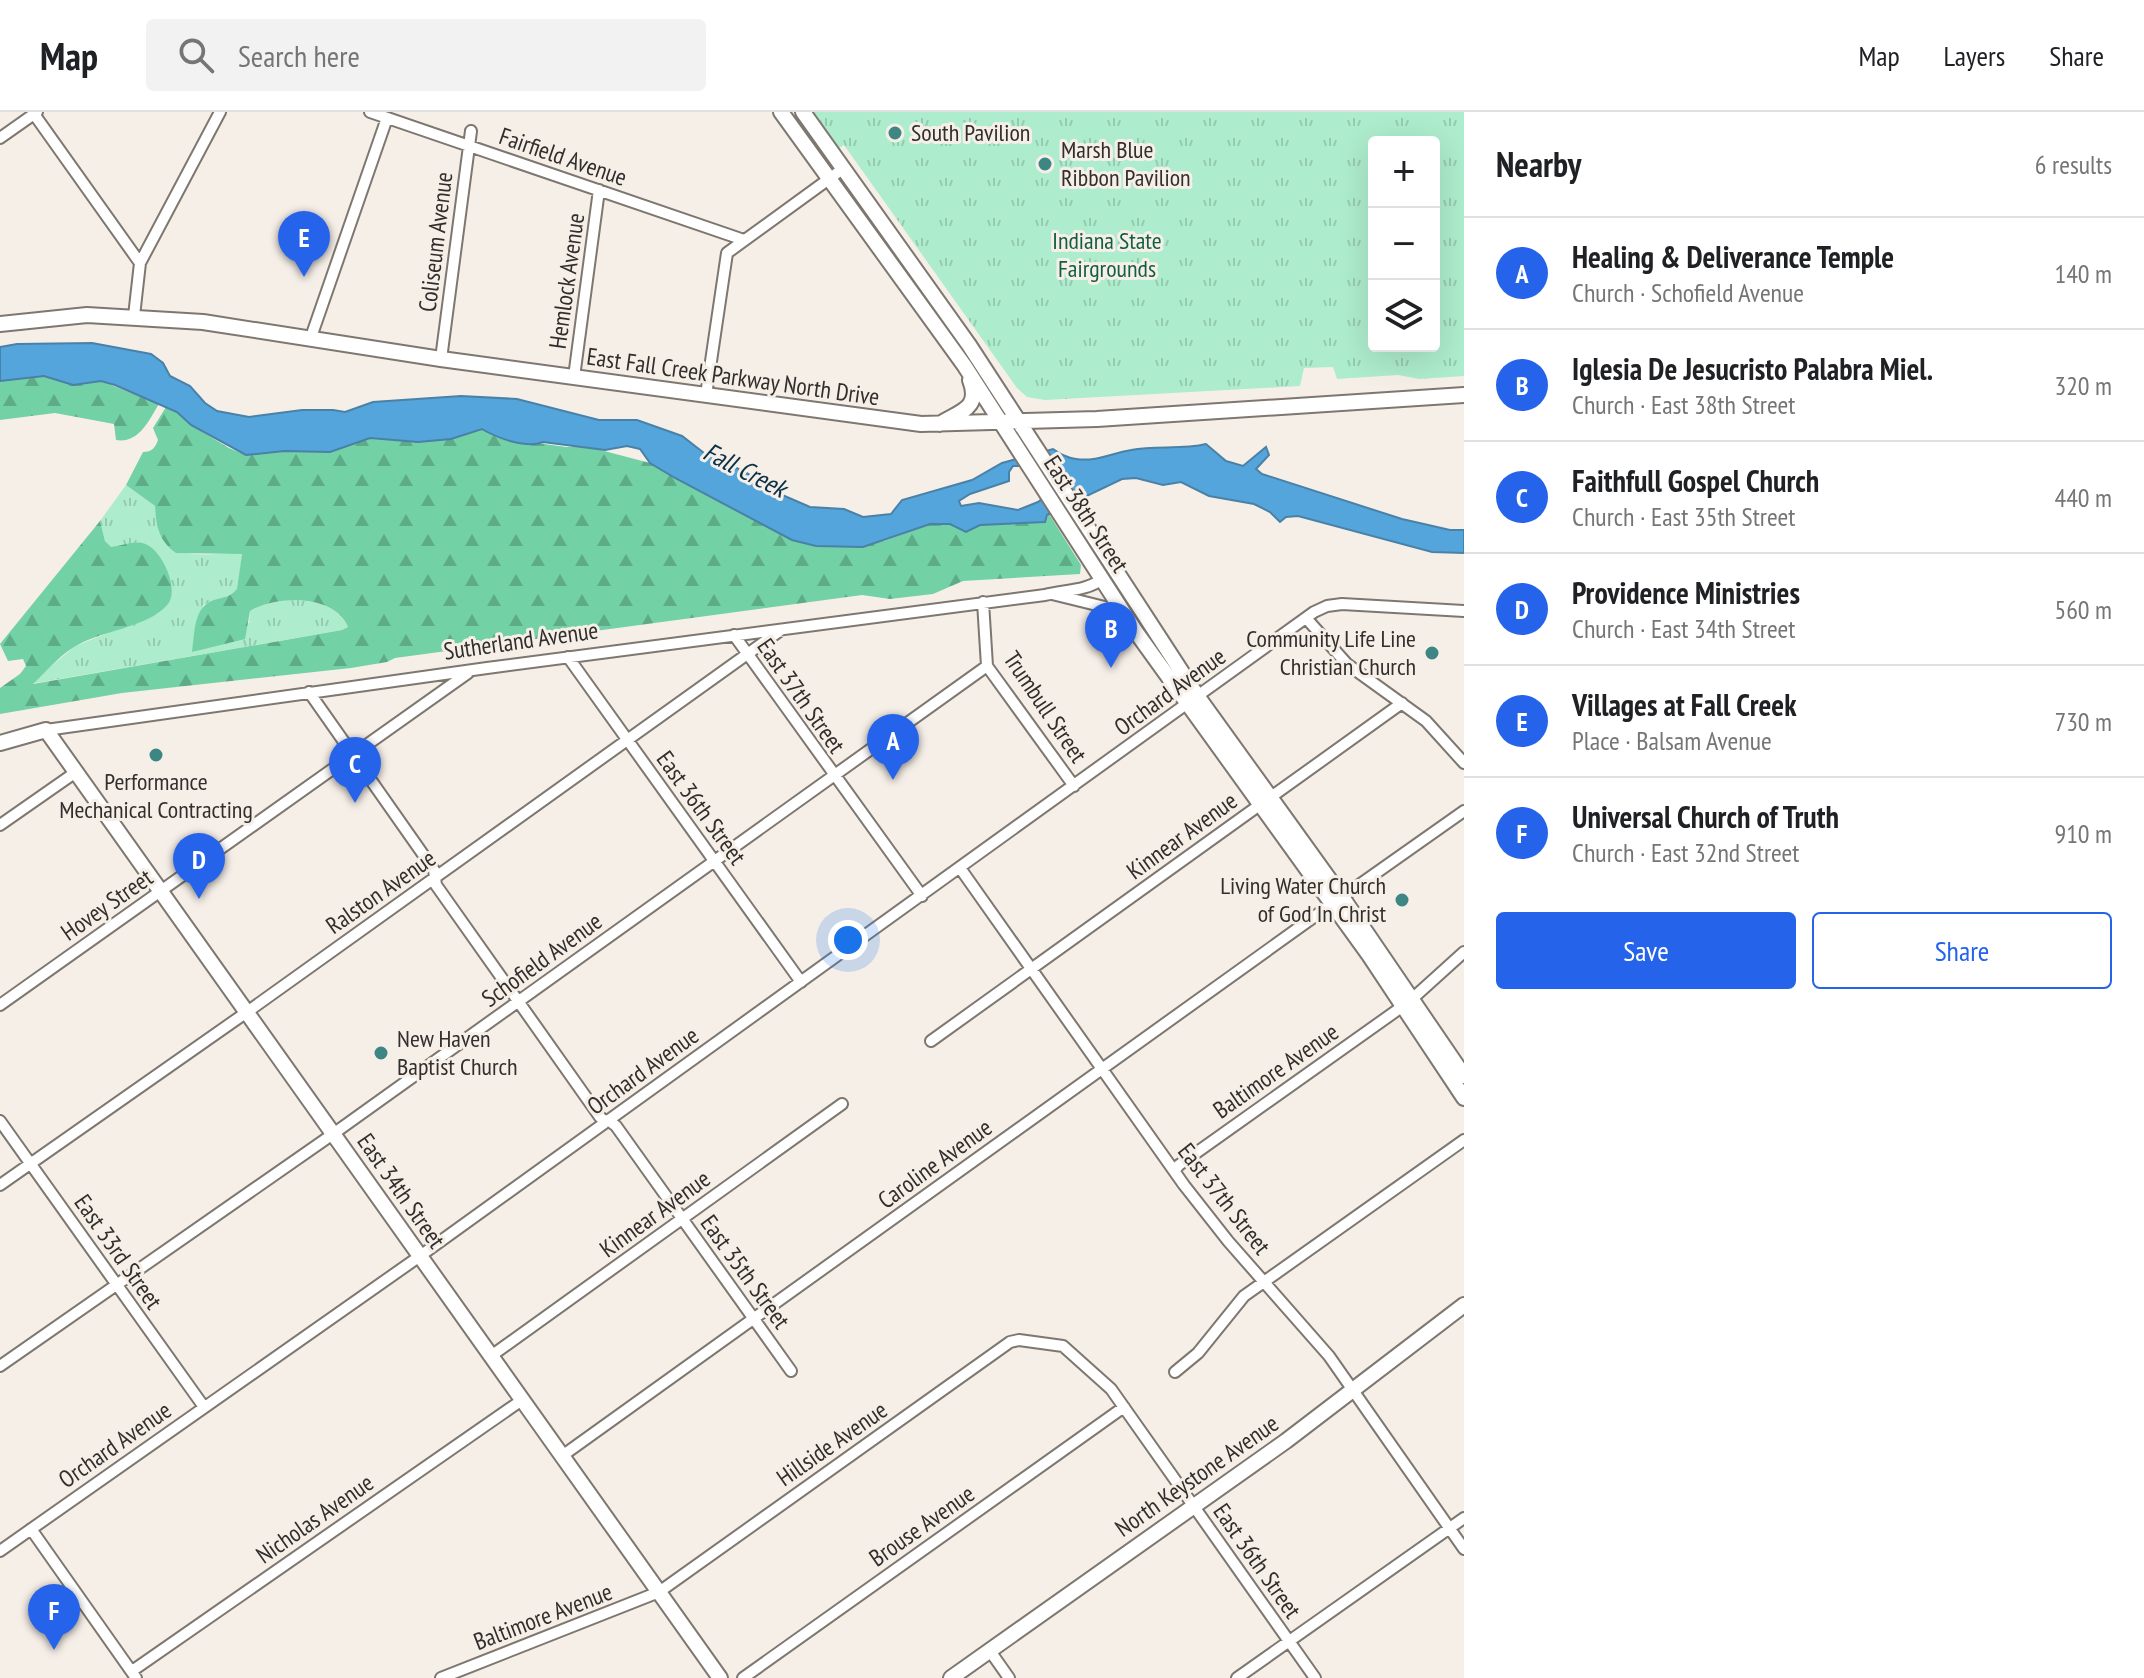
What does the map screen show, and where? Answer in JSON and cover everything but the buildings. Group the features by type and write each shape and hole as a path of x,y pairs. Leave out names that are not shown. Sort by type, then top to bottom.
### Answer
{"main road":[{"name":"East 38th Street","path":"781,112 964,365 1123,611 1266,800 1408,1003 1464,1076"},
{"name":"East 38th Street","path":"803,112 953,321 1107,553 1193,701"},
{"name":"East Fall Creek Parkway North Drive","path":"0,324 59,316 134,316 203,322 441,359 872,419 938,425 1097,419 1464,395"},
{"path":"938,425 968,409 974,398 964,365"},
{"name":"Sutherland Avenue","path":"0,743 46,730"},
{"name":"East 34th Street","path":"46,730 720,1678"},
{"name":"East 38th Street","path":"1408,1003 1464,1098"},
{"name":"North Keystone Avenue","path":"951,1678 1286,1441 1464,1305"}],"street":[{"path":"134,316 140,263 220,112"},
{"name":"Fairfield Avenue","path":"370,112 744,240"},
{"path":"0,138 35,113 140,263"},
{"path":"310,340 387,118"},
{"name":"Coliseum Avenue","path":"441,359 471,131"},
{"path":"706,395 727,253 844,168"},
{"name":"Hemlock Avenue","path":"574,377 599,190"},
{"name":"Sutherland Avenue","path":"46,730 1050,594 1059,590 1086,588 1102,579"},
{"name":"Sutherland Avenue","path":"1050,594 1123,611"},
{"name":"Trumbull Street","path":"983,602 987,666 1074,786"},
{"name":"Orchard Avenue","path":"0,1551 420,1256 1306,618 1327,606 1342,604 1464,611"},
{"path":"1306,618 1347,664 1438,732 1464,763"},
{"name":"Ralston Avenue","path":"0,1185 783,628"},
{"name":"East 37th Street","path":"734,635 922,896"},
{"name":"East 36th Street","path":"568,657 801,982"},
{"name":"Schofield Avenue","path":"0,1366 333,1134 987,666"},
{"name":"Hovey Street","path":"0,1005 472,670"},
{"name":"East 35th Street","path":"309,692 434,870 436,886 518,1002 600,1117 616,1126 791,1371"},
{"name":"Kinnear Avenue","path":"931,1041 1402,703"},
{"path":"0,825 76,772"},
{"name":"Caroline Avenue","path":"562,1456 1464,811"},
{"name":"East 37th Street","path":"960,868 1174,1171 1216,1227 1307,1328 1464,1549"},
{"name":"Baltimore Avenue","path":"1174,1171 1408,1003 1464,952"},
{"name":"Kinnear Avenue","path":"491,1356 842,1104"},
{"name":"East 33rd Street","path":"0,1121 204,1407"},
{"path":"1175,1372 1198,1353 1238,1301 1464,1140"},
{"name":"East 36th Street","path":"1033,1341 1066,1348 1111,1389 1315,1678"},
{"name":"Hillside Avenue","path":"659,1592 1010,1342 1033,1341"},
{"name":"Nicholas Avenue","path":"134,1675 522,1400"},
{"name":"Brouse Avenue","path":"743,1678 1124,1407"},
{"path":"1237,1678 1464,1518"},
{"path":"31,1529 134,1675"},
{"name":"Baltimore Avenue","path":"441,1678 659,1592"},
{"path":"990,1651 1009,1678"}],"green space":[{"name":"Indiana State Fairgrounds","path":"814,112 1464,112 1464,376 1419,379 1398,375 1337,379 1333,367 1304,368 1300,386 1045,400 1027,397 1017,388 844,145 839,148"},
{"path":"44,376 73,385 101,381 159,404 142,430 124,440 116,440 114,424 55,413 0,420 0,381"},
{"path":"166,407 229,448 246,455 284,451 330,452 370,438 418,442 451,439 482,429 496,437 566,447 589,447 650,463 792,540 884,541 930,524 950,524 966,532 980,525 1044,522 1049,514 1081,565 1080,574 963,581 933,594 890,599 862,595 395,658 351,668 122,693 0,714 0,688 26,666 23,659 8,661 0,644 100,521 105,541 111,547 142,543 156,552 167,569 171,597 160,612 149,618 74,647 33,684 348,627 331,608 318,603 274,602 250,611 245,639 192,652 196,622 202,608 237,589 242,554 176,553 160,532 155,506 126,485 143,452 156,445 158,440 153,428"},
{"path":"126,485 155,506 158,525 172,547 195,554 242,553 238,589 202,606 249,623 250,611 274,602 318,603 341,616 348,627 30,684 75,646 159,613 105,541 100,521"}],"water":[{"name":"Fall Creek","path":"92,343 151,354 163,363 170,376 190,386 217,411 249,417 302,410 345,412 373,402 461,396 517,399 599,420 637,420 682,436 704,453 810,507 844,509 863,517 891,514 902,500 972,480 1002,463 1053,449 1070,458 1083,460 1124,451 1206,444 1226,461 1243,466 1266,447 1269,455 1256,469 1262,474 1402,519 1450,530 1464,530 1464,553 1432,552 1298,516 1286,517 1280,522 1270,512 1254,504 1209,496 1181,482 1163,485 1136,478 1122,479 1047,515 1045,522 980,525 966,532 950,524 930,524 863,547 816,546 792,540 675,478 650,463 640,449 627,446 605,450 543,442 521,443 482,429 451,439 418,442 370,438 330,452 284,451 246,455 191,425 177,412 115,385 101,381 73,385 44,376 0,381 0,347","holes":["1013,466 1056,468 1067,475 1066,480 1038,502 1018,510 979,503 961,506 959,501 970,494 1009,481"]}],"place":[{"name":"South Pavilion","path":"895,133"},
{"name":"Marsh Blue Ribbon Pavilion","path":"1045,164"},
{"name":"Villages at Fall Creek","path":"304,277"},
{"name":"Community Life Line Christian Church","path":"1432,653"},
{"name":"Iglesia De Jesucristo Palabra Miel.","path":"1111,668"},
{"name":"Performance Mechanical Contracting","path":"156,755"},
{"name":"Healing & Deliverance Temple","path":"893,780"},
{"name":"Faithfull Gospel Church","path":"355,803"},
{"name":"Providence Ministries","path":"199,899"},
{"name":"Living Water Church of God In Christ","path":"1402,900"},
{"name":"New Haven Baptist Church","path":"381,1053"},
{"name":"Universal Church of Truth","path":"54,1650"}]}
